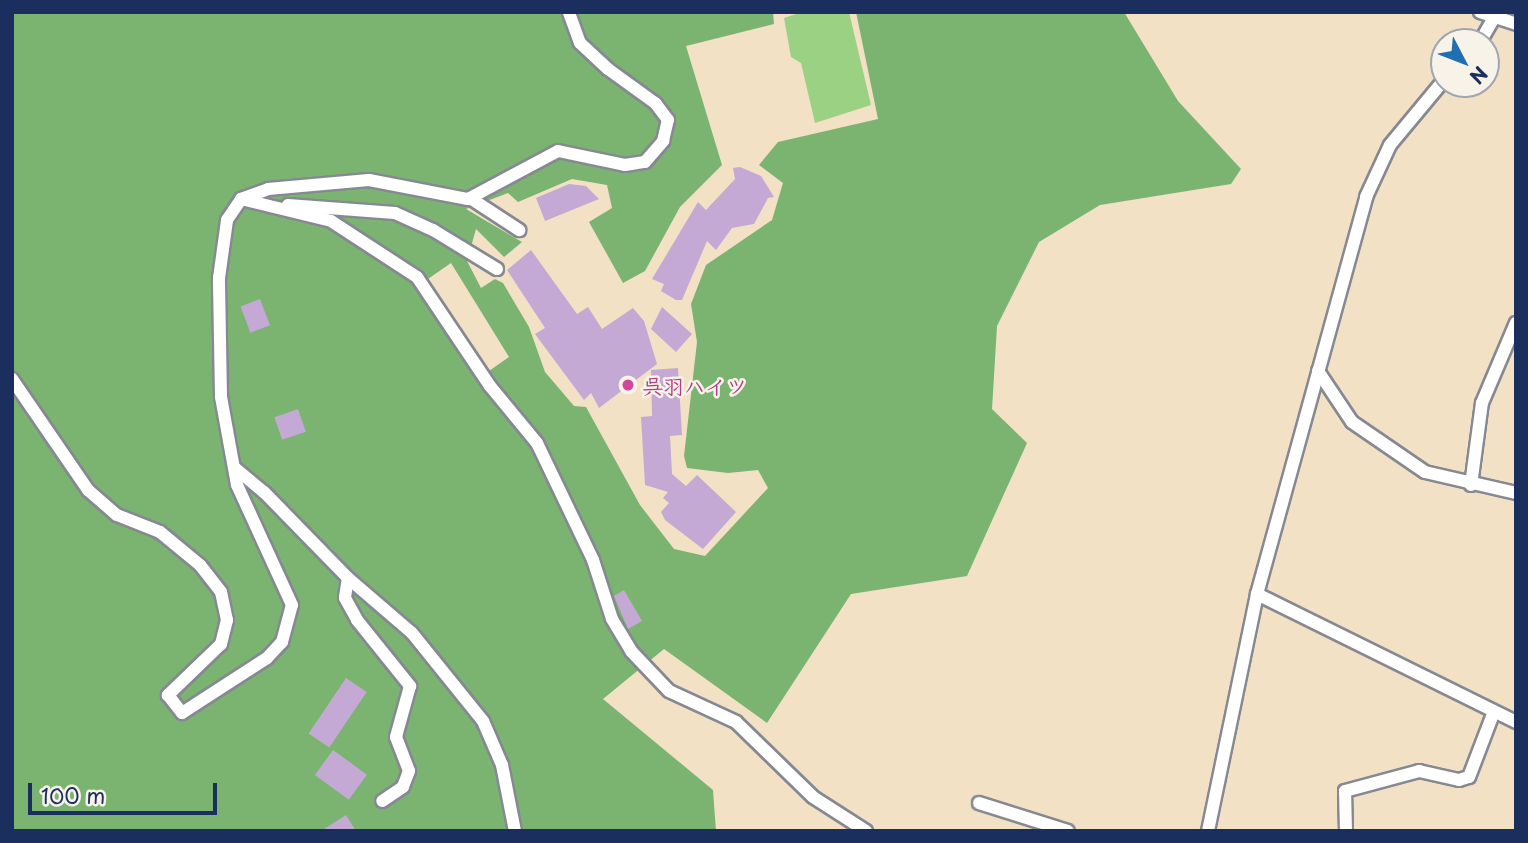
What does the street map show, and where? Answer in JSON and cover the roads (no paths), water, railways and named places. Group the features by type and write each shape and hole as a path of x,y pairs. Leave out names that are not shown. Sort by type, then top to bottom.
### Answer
{"street":[{"path":"470,198 558,151 625,165 645,162 663,141 668,120 655,103 608,69 580,43 569,12"},
{"path":"1480,12 1516,24"},
{"path":"1208,831 1257,594 1318,372 1378,169 1390,145 1430,97"},
{"path":"12,379 88,491 117,515 160,532 200,565 221,593 227,620 221,644 169,695 182,713 267,658 282,642 292,605 248,515 235,468 221,397 219,278 227,220 241,199 268,189 369,180 470,198 519,230"},
{"path":"241,199 331,221 417,277 490,386 537,443 593,560 612,618 631,651 669,691 736,722 813,797 866,831"},
{"path":"278,206 306,204 395,214 433,230 497,269"},
{"path":"1471,485 1482,403 1516,323"},
{"path":"1318,372 1352,422 1425,472 1516,494"},
{"path":"235,468 264,492 348,578 412,633 483,721 502,765 515,831"},
{"path":"348,578 345,598 357,620 410,686 396,737 409,771 403,787 382,801"},
{"path":"1257,594 1493,715 1516,722"},
{"path":"1346,831 1345,790 1419,771 1460,780 1469,777 1493,715"},
{"path":"979,803 1068,831"}],"place":[{"name":"呉羽ハイツ","path":"628,385"}]}
